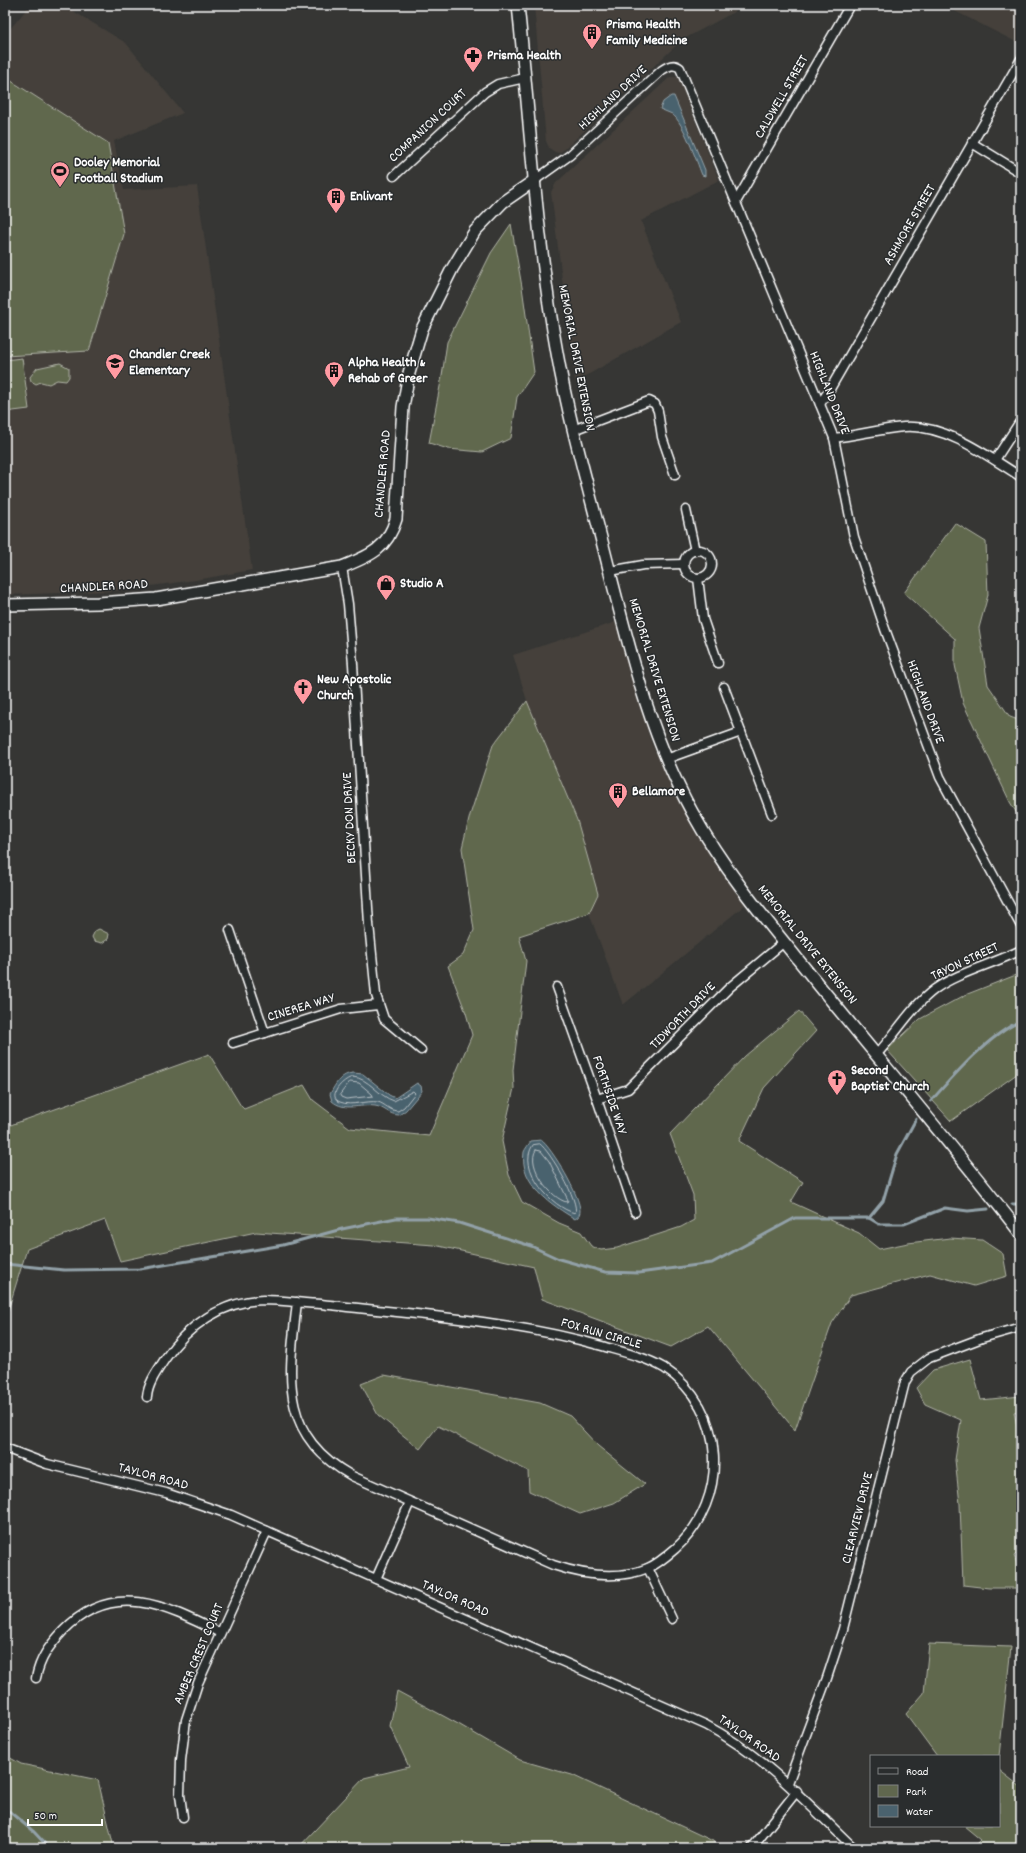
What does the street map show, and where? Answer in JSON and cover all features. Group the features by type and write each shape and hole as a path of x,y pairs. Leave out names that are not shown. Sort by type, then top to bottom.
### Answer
{"street":[{"name":"MEMORIAL DRIVE EXTENSION","path":"518,5 548,303 557,356 573,430 645,703 666,759 692,813 714,848 762,916 1021,1234"},
{"name":"CALDWELL STREET","path":"736,202 850,5"},
{"name":"ASHMORE STREET","path":"820,404 1021,59"},
{"name":"HIGHLAND DRIVE","path":"535,180 570,155 662,70 670,66 677,66 683,74 834,438 854,537 885,629 931,756 940,777 1021,926"},
{"name":"COMPANION COURT","path":"394,176 485,92 498,84 525,78"},
{"path":"972,143 1021,173"},
{"name":"CHANDLER ROAD","path":"5,605 98,603 156,599 342,567 370,556 377,551 394,527 397,512 403,407 408,373 422,329 452,269 467,243 486,218 503,202 535,180"},
{"path":"573,430 649,400 655,404 658,411 662,437 676,475"},
{"path":"995,460 1021,420"},
{"path":"834,438 905,427 922,428 940,432 973,447 1021,477"},
{"path":"686,510 695,551"},
{"path":"695,551 704,552 712,562 709,573 698,578 694,578 687,573 684,564 687,556 695,551"},
{"path":"610,572 643,565 684,564"},
{"name":"BECKY DON DRIVE","path":"342,567 348,604 353,664 369,924 378,1005 384,1020 420,1050"},
{"path":"698,578 703,619 718,663"},
{"path":"724,687 772,814"},
{"path":"666,759 741,732"},
{"path":"230,930 265,1033"},
{"name":"TIDWORTH DRIVE","path":"597,1098 628,1089 730,986 784,942"},
{"name":"TRYON STREET","path":"876,1055 918,1005 935,989 948,981 1021,950"},
{"name":"FORTHSIDE WAY","path":"557,987 597,1098 635,1212"},
{"name":"CINEREA WAY","path":"233,1043 341,1009 378,1005"},
{"path":"147,1397 148,1390 172,1349 187,1332 203,1319 227,1308 258,1300 297,1302"},
{"name":"FOX RUN CIRCLE","path":"297,1302 514,1326 545,1332 639,1357 655,1364 670,1373 688,1391 706,1419 714,1448 714,1478 706,1506 693,1530 671,1552 648,1568 610,1575 590,1575 569,1570 410,1502 338,1468 320,1452 305,1432 295,1410 290,1386 290,1365 297,1302"},
{"name":"CLEARVIEW DRIVE","path":"788,1783 827,1678 843,1629 905,1382 911,1372 929,1358 982,1338 1021,1327"},
{"name":"TAYLOR ROAD","path":"5,1448 47,1464 166,1493 199,1503 376,1578 706,1725 745,1748 788,1783 854,1848"},
{"path":"376,1578 410,1502"},
{"name":"AMBER CREST COURT","path":"183,1817 180,1795 181,1760 186,1720 198,1683 267,1531"},
{"path":"648,1568 672,1619"},
{"path":"36,1678 41,1659 68,1626 95,1609 115,1603 139,1602 161,1606 220,1633"},
{"path":"752,1848 797,1791"}],"shaded area":[{"name":"Chandler Creek Elementary","path":"30,5 63,5 126,43 183,113 114,141 124,190 197,186 252,570 196,580 113,591 5,595 5,35"},
{"path":"534,5 747,5 682,40 559,153 549,148 546,141"},
{"path":"943,5 1021,5 1021,39 1018,43"},
{"path":"670,77 678,77 719,180 641,221 681,322 575,382 551,192 556,183"},
{"path":"616,622 652,745 695,831 745,905 623,1005 589,913 598,894 577,820 527,701 513,655"}],"green space":[{"name":"Dooley Memorial Football Stadium","path":"5,77 108,143 124,234 89,351 5,356"},
{"path":"511,224 534,372 517,397 511,438 482,452 448,449 429,443 447,342 491,253"},
{"path":"22,358 29,409 5,412 5,360"},
{"path":"60,363 69,368 69,377 66,381 57,380 49,384 41,382 36,384 31,381 30,377 37,368"},
{"path":"955,523 986,542 988,595 979,628 988,685 1010,717 1021,721 1021,820 1010,802 963,703 955,665 955,639 904,593"},
{"path":"527,701 577,820 598,894 589,913 519,936 526,961 513,1070 514,1088 502,1141 509,1175 522,1202 559,1223 581,1232 591,1246 601,1250 617,1248 681,1227 694,1220 693,1195 670,1134 745,1056 799,1011 816,1031 764,1088 739,1141 803,1182 791,1202 859,1233 879,1249 908,1243 950,1238 982,1240 1003,1254 1007,1276 974,1286 930,1274 851,1295 832,1323 795,1430 708,1326 671,1347 542,1299 534,1267 434,1245 256,1232 120,1261 105,1220 27,1249 5,1320 5,1127 209,1054 244,1109 304,1085 313,1100 350,1128 429,1136 472,1035 466,1013 448,966 463,955 474,930 462,848 470,815 493,745"},
{"path":"99,929 109,934 108,939 102,943 94,941 92,937 95,931"},
{"path":"1021,973 1021,1071 951,1121 887,1050 920,1019 965,995"},
{"path":"970,1359 981,1400 1021,1396 1021,1411 1014,1412 1021,1445 1021,1549 1014,1556 1021,1573 1021,1588 989,1588 963,1585 960,1504 955,1460 961,1420 925,1404 916,1388 933,1370"},
{"path":"384,1375 540,1403 570,1416 598,1446 645,1484 614,1503 580,1514 529,1491 528,1471 438,1426 420,1449 378,1415 361,1384"},
{"path":"929,1644 1011,1647 999,1755 936,1755 906,1714 924,1693"},
{"path":"397,1691 520,1760 572,1775 715,1842 715,1848 298,1848 364,1778 409,1767 390,1726"},
{"path":"5,1755 21,1764 98,1780 114,1848 5,1848"},
{"path":"1000,1771 1021,1787 1021,1848 973,1848 981,1840 965,1827 1000,1827"}],"water":[{"path":"671,96 674,96 705,170 705,176 702,175 681,125 672,114 660,109 663,102"},
{"path":"353,1073 363,1074 395,1098 417,1083 421,1086 422,1091 406,1110 399,1115 392,1114 375,1106 347,1107 332,1101 330,1094 337,1083 345,1075"},
{"path":"541,1140 552,1152 576,1195 580,1213 575,1219 547,1200 532,1184 527,1174 524,1163 524,1152 531,1141"}],"waterway":[{"path":"931,1101 961,1068 985,1045 997,1035 1021,1021"},
{"path":"869,1218 883,1201 897,1154 916,1119"},
{"path":"1012,1204 1021,1204"},
{"path":"5,1264 64,1270 140,1269 283,1245 342,1229 396,1218 428,1218 459,1223 531,1246 559,1259 605,1272 639,1273 712,1263 795,1218 869,1218 879,1224 904,1224 945,1208 968,1211 988,1209"},
{"path":"5,1808 34,1832 49,1848"}],"place":[{"name":"Prisma Health Family Medicine","path":"592,50"},
{"name":"Prisma Health","path":"473,73"},
{"name":"Dooley Memorial Football Stadium","path":"60,188"},
{"name":"Enlivant","path":"336,214"},
{"name":"Chandler Creek Elementary","path":"115,380"},
{"name":"Alpha Health & Rehab of Greer","path":"334,388"},
{"name":"Studio A","path":"386,601"},
{"name":"New Apostolic Church","path":"303,705"},
{"name":"Bellamore","path":"618,809"},
{"name":"Second Baptist Church","path":"837,1096"}]}
